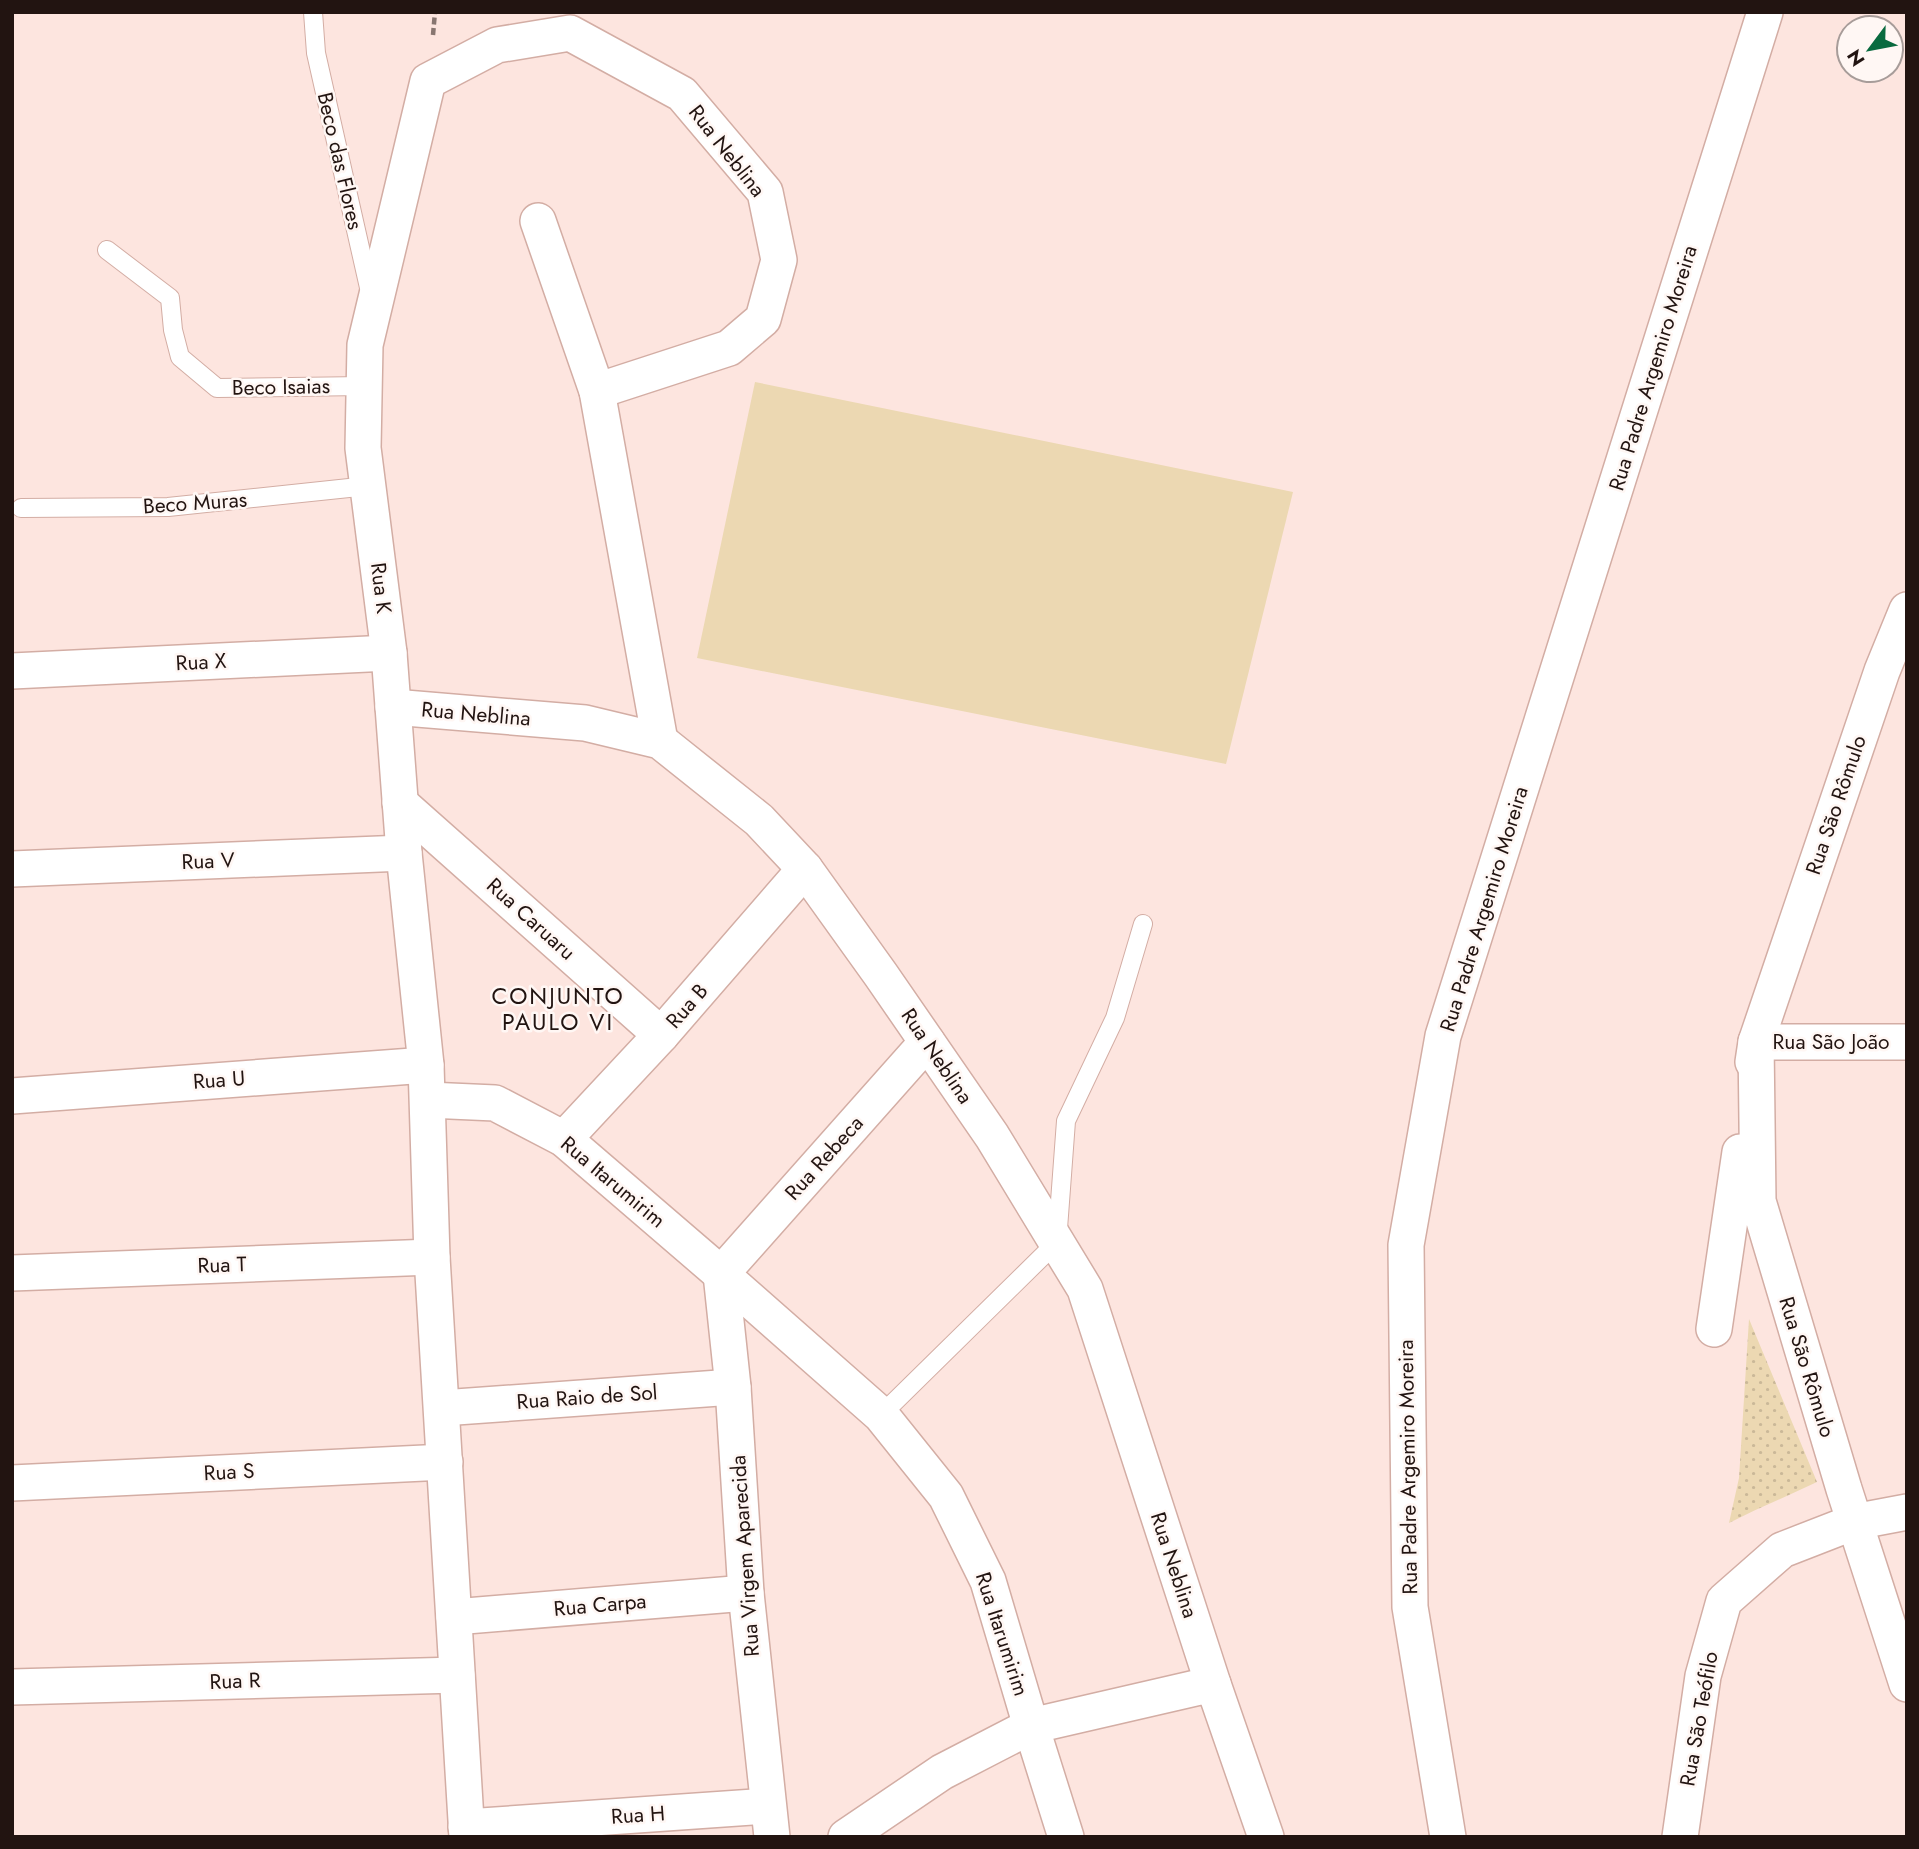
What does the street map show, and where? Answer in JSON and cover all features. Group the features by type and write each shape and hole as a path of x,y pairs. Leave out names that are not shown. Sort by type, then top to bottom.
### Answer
{"street":[{"name":"Rua Padre Argemiro Moreira","path":"1448,1837 1410,1607 1406,1245 1443,1036 1765,12"},
{"name":"Rua K","path":"428,1100 404,853 389,653 363,448 365,345 428,81 497,45 570,33"},
{"name":"Rua Neblina","path":"570,33 682,94 765,192 779,260 764,319 729,348 597,391"},
{"path":"538,221 597,391 660,741"},
{"name":"Rua São Rômulo","path":"1714,1329 1756,1042 1894,671 1907,610"},
{"name":"Rua X","path":"12,671 389,653"},
{"name":"Rua Neblina","path":"393,707 585,723 660,741 759,820 805,869 992,1136 1085,1289 1213,1684 1266,1837"},
{"name":"Rua Caruaru","path":"400,803 661,1035"},
{"name":"Rua V","path":"12,869 404,853"},
{"name":"Rua B","path":"564,1139 661,1035 805,869"},
{"name":"Rua Rebeca","path":"721,1274 927,1042"},
{"name":"Rua São Rômulo","path":"1756,1042 1758,1201 1854,1522 1907,1684"},
{"name":"Rua São João","path":"1756,1042 1907,1042"},
{"name":"Rua U","path":"12,1096 426,1065"},
{"path":"428,1100 432,1257 466,1832"},
{"name":"Rua Itarumirim","path":"428,1100 495,1103 564,1139 881,1415 946,1496 989,1581 1066,1837"},
{"name":"Rua T","path":"12,1273 432,1257"},
{"name":"Rua Virgem Aparecida","path":"721,1274 733,1387 746,1593 770,1821"},
{"name":"Rua Raio de Sol","path":"442,1408 733,1387"},
{"name":"Rua S","path":"12,1483 445,1462"},
{"name":"Rua São Teófilo","path":"1680,1837 1703,1676 1724,1601 1782,1550 1854,1522 1907,1512"},
{"name":"Rua Carpa","path":"454,1617 746,1593"},
{"name":"Rua R","path":"12,1687 457,1675"},
{"path":"846,1837 942,1772 1031,1726 1213,1684"},
{"name":"Rua H","path":"466,1832 770,1821"}],"lane":[{"name":"Beco das Flores","path":"313,12 316,53 374,309"},
{"name":"Beco Isaias","path":"107,250 170,298 173,330 180,356 217,388 364,386"},
{"name":"Beco Muras","path":"21,508 167,507 368,486"},
{"path":"881,1415 1057,1242 1066,1121 1115,1018 1143,924"}],"shaded area":[{"path":"755,382 1293,492 1226,764 697,658"},
{"path":"1749,1319 1817,1482 1729,1523 1739,1478"}],"district":[{"name":"CONJUNTO PAULO VI","path":"558,1009"}]}
